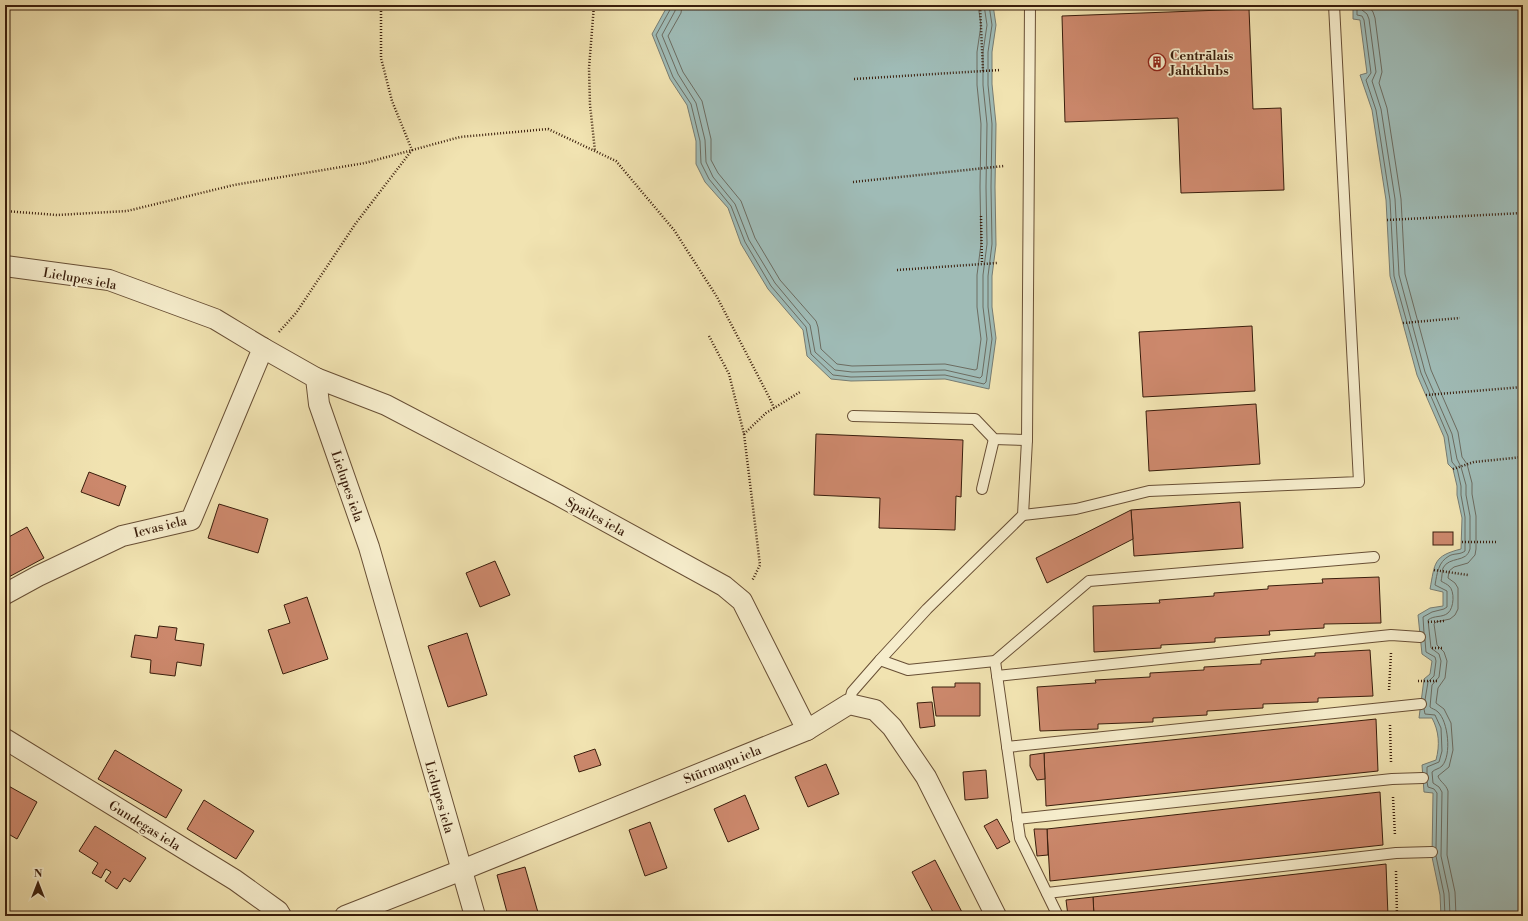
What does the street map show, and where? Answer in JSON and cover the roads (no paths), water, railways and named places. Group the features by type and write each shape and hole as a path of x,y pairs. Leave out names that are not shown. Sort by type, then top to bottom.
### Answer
{"street":[{"name":"Lielupes iela","path":"5,266 109,280 215,319 316,378 319,404 369,547 476,916"},
{"name":"Ievas iela","path":"5,594 38,576 122,536 191,520 263,348"},
{"name":"Spailes iela","path":"316,378 386,405 724,586 742,601 807,730"},
{"name":"Stūrmaņu iela","path":"345,916 807,730 849,704"},
{"path":"849,704 875,710 892,727 926,777 996,916"},
{"name":"Gundegas iela","path":"5,739 234,880 278,911 281,916"}],"lane":[{"path":"1023,515 1027,440 1030,5"},
{"path":"849,704 852,692 926,609 1023,515 1076,509 1149,491 1359,482 1334,5"},
{"path":"853,416 975,419 994,439 1027,440"},
{"path":"982,488 994,439"},
{"path":"880,660 908,670 995,661 1090,581 1374,557"},
{"path":"998,676 1391,634 1420,637"},
{"path":"995,661 1020,838 1058,916"},
{"path":"1007,747 1421,704"},
{"path":"1017,819 1392,779 1423,778"},
{"path":"1047,893 1396,853 1432,852"}],"water":[{"path":"668,5 993,5 996,25 992,52 992,84 996,124 996,245 992,276 992,307 996,338 989,389 945,379 851,381 831,379 807,356 803,330 768,289 741,244 728,208 705,182 696,164 696,141 687,105 670,79 652,34"},
{"path":"1353,5 1523,5 1523,916 1441,916 1440,895 1432,857 1433,793 1424,792 1422,765 1436,760 1438,738 1432,718 1419,718 1424,679 1430,674 1432,661 1422,654 1418,615 1430,608 1443,606 1443,592 1430,589 1433,573 1440,558 1461,549 1462,518 1457,495 1457,486 1453,469 1448,464 1444,437 1417,375 1390,276 1386,200 1372,110 1360,75 1367,73 1360,20 1353,19"}],"place":[{"name":"Centrālais Jahtklubs","path":"1157,62"}]}
